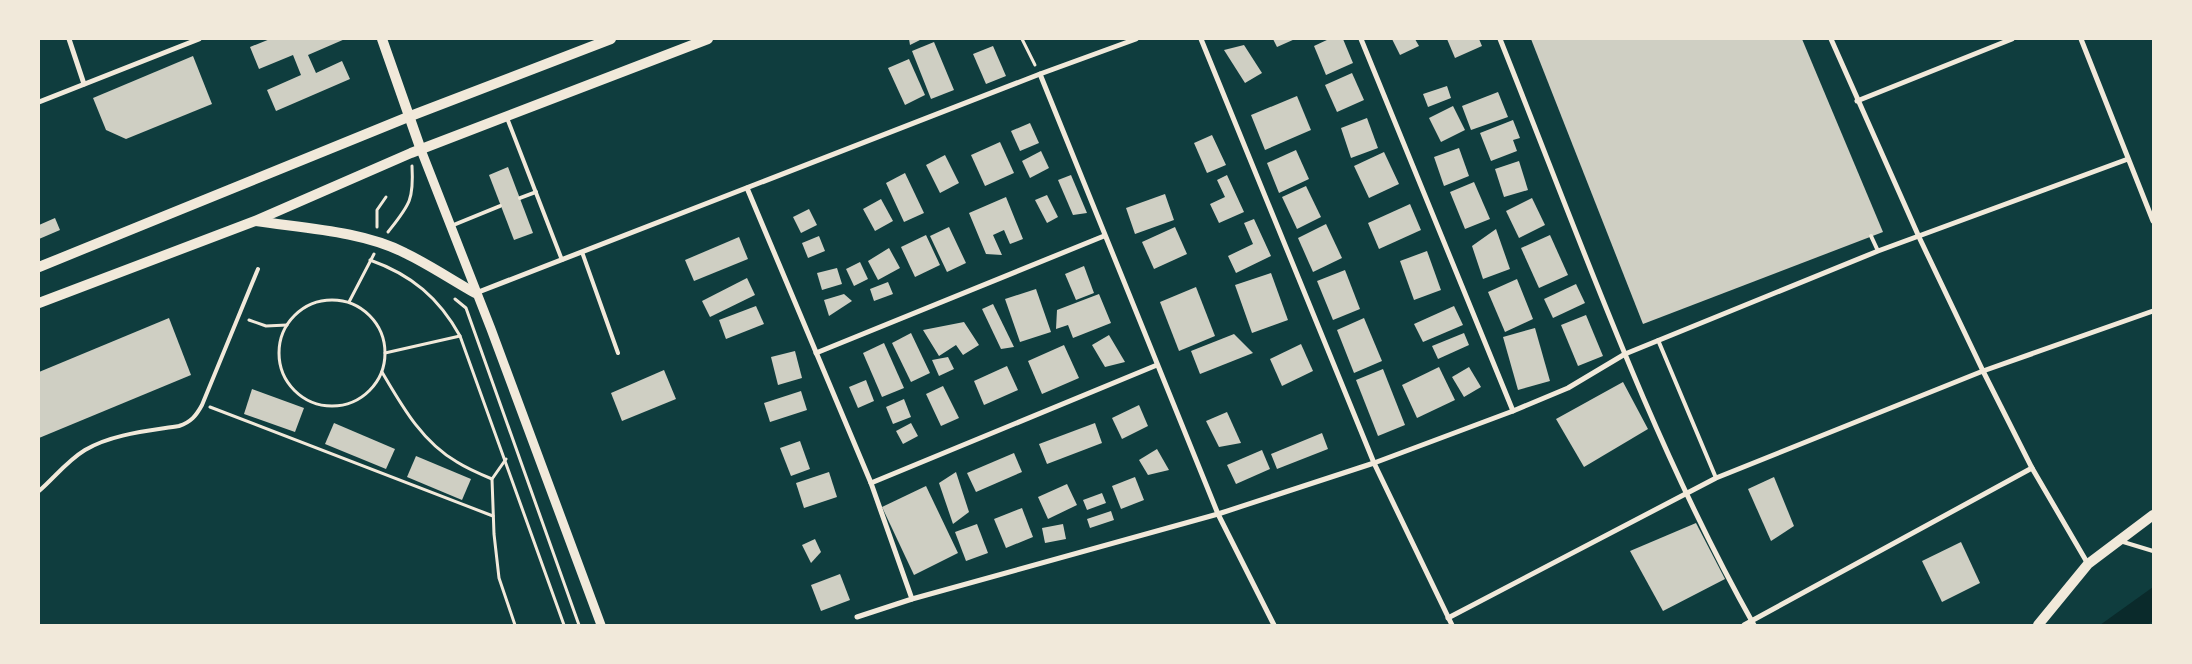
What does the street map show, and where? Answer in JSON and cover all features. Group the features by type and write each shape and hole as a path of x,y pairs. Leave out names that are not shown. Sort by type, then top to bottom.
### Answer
{"main road":[{"path":"382,39 408,118 421,150"},
{"path":"39,267 408,118 611,39"},
{"path":"39,303 254,221 421,150 708,39"},
{"path":"254,221 327,231 377,247 405,253 475,293"},
{"path":"2038,625 2088,564 2153,515"}],"street":[{"path":"69,39 84,84"},
{"path":"39,102 199,39"},
{"path":"475,293 1040,74 1136,39"},
{"path":"1201,39 1374,463 1452,625"},
{"path":"1361,39 1514,411"},
{"path":"1500,39 1626,354 1685,492 1752,623"},
{"path":"1831,39 1919,237 1983,371 2032,468 2088,564"},
{"path":"1857,101 2012,39"},
{"path":"2081,39 2153,221"},
{"path":"1040,74 1218,514 1274,625"},
{"path":"421,150 475,293 491,329 601,625"},
{"path":"857,617 912,599 1218,514 1374,463 1514,411 1568,388 1626,354 1878,251 2128,159"},
{"path":"747,188 871,483 912,599"},
{"path":"816,353 1104,236"},
{"path":"1448,618 1685,492 1716,478 1983,371 2153,311"},
{"path":"871,483 1157,364"},
{"path":"1744,625 1752,623 2032,468"}],"lane":[{"path":"506,116 562,260"},
{"path":"520,198 536,192"},
{"path":"451,226 500,206"},
{"path":"1871,236 1878,251"},
{"path":"582,252 618,353"},
{"path":"39,490 66,464 86,449 112,439 187,423 196,416 258,269"},
{"path":"1658,340 1716,478"},
{"path":"2119,541 2153,551"}],"path":[{"path":"1022,39 1040,74"},
{"path":"349,302 377,247 408,208 413,185"},
{"path":"377,247 376,218 380,204 386,197"},
{"path":"370,260 389,267 411,279 429,293 449,317 460,336 506,459 564,625"},
{"path":"452,296 466,308 579,625"},
{"path":"331,300 349,302 364,310 375,322 383,337 385,353 382,372 372,389 356,400 337,406 318,404 300,396 287,381 280,363 280,344 287,325 298,312 314,303 331,300"},
{"path":"239,316 266,326 287,325"},
{"path":"385,353 460,336"},
{"path":"382,372 400,403 428,440 456,462 492,479"},
{"path":"202,404 493,516"},
{"path":"506,459 492,479 493,516 499,578 515,625"}],"water":[{"path":"2153,587 2153,621 2148,625 2100,625"}],"building":[{"path":"270,39 345,39 308,55 316,73 342,61 350,79 276,111 267,90 301,75 293,55 259,69 250,47"},
{"path":"909,39 922,39 910,45"},
{"path":"1273,39 1295,39 1277,47"},
{"path":"1329,39 1343,39 1353,63 1326,75 1314,46"},
{"path":"1392,39 1415,39 1419,46 1400,55"},
{"path":"1447,39 1479,39 1482,46 1455,58"},
{"path":"1531,39 1802,39 1883,232 1643,324"},
{"path":"934,42 954,90 931,99 912,51"},
{"path":"1244,45 1262,73 1245,83 1224,50"},
{"path":"993,46 1006,76 986,84 973,54"},
{"path":"193,56 212,104 126,139 106,130 93,98"},
{"path":"909,59 925,95 905,105 888,68"},
{"path":"1352,73 1364,100 1337,112 1325,85"},
{"path":"1447,86 1451,98 1428,107 1423,94"},
{"path":"1498,92 1508,117 1471,130 1462,106"},
{"path":"1297,96 1311,130 1265,150 1251,115"},
{"path":"1453,106 1465,130 1441,142 1429,118"},
{"path":"1367,118 1378,148 1351,158 1341,128"},
{"path":"1513,120 1520,138 1513,140 1517,151 1491,161 1480,133"},
{"path":"1030,123 1039,143 1020,151 1011,131"},
{"path":"1212,135 1226,165 1207,173 1194,143"},
{"path":"1000,142 1014,173 985,186 971,155"},
{"path":"1459,148 1469,176 1444,186 1434,157"},
{"path":"1296,150 1309,179 1279,193 1267,163"},
{"path":"1041,151 1049,168 1030,178 1022,161"},
{"path":"1384,152 1399,184 1369,198 1354,166"},
{"path":"945,155 959,183 940,193 926,165"},
{"path":"1519,161 1528,190 1504,197 1495,169"},
{"path":"508,167 533,233 514,240 489,175"},
{"path":"905,173 924,213 904,222 886,183"},
{"path":"1071,175 1087,213 1073,215 1058,180"},
{"path":"1227,175 1244,212 1219,223 1210,204 1225,197 1217,180"},
{"path":"1474,182 1490,219 1465,229 1450,192"},
{"path":"1306,186 1321,217 1297,229 1282,197"},
{"path":"1165,194 1174,220 1135,234 1126,208"},
{"path":"1047,195 1058,217 1047,223 1035,200"},
{"path":"1006,197 1023,239 1010,244 1004,230 993,235 1002,255 986,254 969,213"},
{"path":"1532,198 1545,225 1519,238 1506,211"},
{"path":"881,199 893,221 875,231 863,209"},
{"path":"1410,204 1421,230 1379,249 1368,223"},
{"path":"809,209 817,225 801,233 793,217"},
{"path":"55,218 60,230 39,239 39,225"},
{"path":"1254,219 1271,256 1236,273 1228,256 1253,244 1244,223"},
{"path":"1326,224 1342,258 1313,272 1298,238"},
{"path":"949,227 966,263 947,272 930,236"},
{"path":"1175,227 1187,254 1154,269 1142,242"},
{"path":"1496,229 1510,269 1483,279 1472,246"},
{"path":"926,235 940,265 915,277 901,247"},
{"path":"1550,235 1568,275 1539,288 1521,248"},
{"path":"819,236 825,251 808,258 802,243"},
{"path":"739,237 748,259 694,281 685,260"},
{"path":"889,248 900,268 878,280 868,261"},
{"path":"1427,251 1441,290 1414,300 1400,261"},
{"path":"860,262 868,279 854,286 846,269"},
{"path":"1084,266 1094,293 1076,300 1065,274"},
{"path":"837,268 842,284 822,290 817,273"},
{"path":"1345,270 1360,309 1333,320 1317,281"},
{"path":"1271,273 1288,320 1252,333 1235,285"},
{"path":"747,278 755,295 710,317 702,301"},
{"path":"1517,279 1533,319 1505,332 1488,292"},
{"path":"888,282 893,294 874,301 870,289"},
{"path":"1576,284 1585,303 1553,318 1544,299"},
{"path":"1196,287 1215,336 1179,351 1160,302"},
{"path":"1036,289 1051,332 1020,342 1005,299"},
{"path":"844,294 852,301 829,316 824,300"},
{"path":"1099,294 1111,323 1073,338 1068,325 1056,329 1057,310"},
{"path":"993,304 1014,347 1001,349 982,309"},
{"path":"756,306 764,324 726,339 719,320"},
{"path":"1454,306 1463,325 1423,342 1414,324"},
{"path":"1586,315 1603,356 1578,366 1561,325"},
{"path":"169,318 191,375 39,438 39,372"},
{"path":"1364,318 1382,361 1354,373 1337,330"},
{"path":"964,322 979,345 963,355 956,345 939,356 923,330"},
{"path":"1535,328 1550,381 1518,390 1503,337"},
{"path":"911,333 930,373 911,382 892,343"},
{"path":"1464,333 1469,345 1438,359 1432,346"},
{"path":"1234,334 1253,353 1200,374 1191,351"},
{"path":"1109,335 1125,362 1105,367 1092,345"},
{"path":"884,343 904,388 882,397 863,353"},
{"path":"1301,344 1313,371 1282,386 1270,359"},
{"path":"1064,345 1079,378 1042,394 1028,361"},
{"path":"795,351 802,378 778,385 771,357"},
{"path":"948,357 954,369 939,376 932,360"},
{"path":"1007,366 1018,390 984,405 974,381"},
{"path":"1439,367 1455,400 1417,418 1402,385"},
{"path":"1469,367 1481,387 1464,397 1452,377"},
{"path":"1383,369 1405,425 1378,436 1356,380"},
{"path":"664,370 676,399 622,421 611,393"},
{"path":"866,380 874,401 858,408 849,387"},
{"path":"1623,382 1648,429 1584,467 1556,419"},
{"path":"943,386 959,418 941,426 926,394"},
{"path":"252,389 304,408 295,432 244,414"},
{"path":"801,391 807,410 770,422 764,403"},
{"path":"904,399 911,417 893,424 886,407"},
{"path":"1139,405 1148,426 1122,439 1112,418"},
{"path":"1227,412 1241,443 1219,447 1206,421"},
{"path":"334,423 395,449 386,469 325,444"},
{"path":"911,423 918,436 903,444 896,431"},
{"path":"1095,423 1102,443 1047,464 1039,444"},
{"path":"1322,433 1328,449 1277,469 1271,454"},
{"path":"800,441 810,469 791,476 780,448"},
{"path":"1157,449 1169,470 1148,475 1139,460"},
{"path":"1262,450 1270,469 1236,484 1227,465"},
{"path":"1014,453 1022,472 976,492 967,473"},
{"path":"416,456 471,479 462,500 407,477"},
{"path":"829,472 837,497 804,508 796,483"},
{"path":"956,472 969,512 953,524 939,483"},
{"path":"1135,477 1144,500 1121,509 1112,486"},
{"path":"1774,477 1794,526 1771,541 1748,489"},
{"path":"1067,484 1077,505 1048,519 1038,497"},
{"path":"926,486 958,553 914,575 882,507"},
{"path":"1102,493 1106,503 1087,510 1083,500"},
{"path":"1022,508 1033,537 1006,548 994,519"},
{"path":"1111,511 1114,520 1090,528 1087,519"},
{"path":"1696,523 1725,579 1663,611 1630,551"},
{"path":"977,524 988,553 966,561 955,532"},
{"path":"1063,524 1066,539 1045,543 1042,528"},
{"path":"815,539 821,552 811,563 802,545"},
{"path":"1961,542 1980,583 1942,602 1922,561"},
{"path":"840,574 850,600 821,611 811,585"}]}
